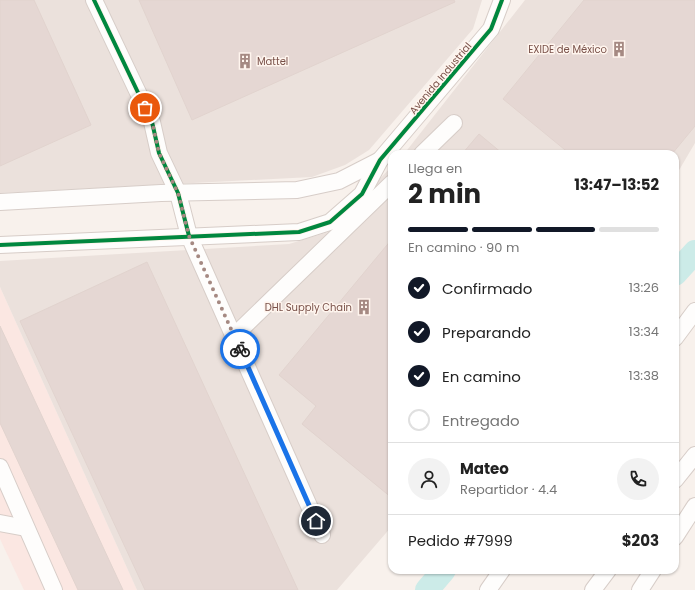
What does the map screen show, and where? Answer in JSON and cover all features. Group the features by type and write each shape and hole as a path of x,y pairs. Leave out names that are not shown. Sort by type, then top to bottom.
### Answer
{"street":[{"path":"94,0 152,122 159,153 178,193 189,236 322,535"},
{"name":"Avenida Industrial","path":"388,150 491,29 502,0"},
{"path":"426,150 454,123"},
{"name":"Avenida Industrial","path":"380,160 388,151"},
{"path":"0,202 178,193 297,190 339,181 380,160"},
{"path":"0,245 299,232 330,222 362,194 380,160"},
{"path":"234,336 388,187"},
{"path":"679,333 695,311"},
{"path":"679,475 695,455"},
{"path":"0,466 54,590"},
{"path":"679,531 695,506"},
{"path":"0,523 26,528"},
{"path":"488,590 499,574"},
{"path":"593,590 605,574"},
{"path":"640,590 650,574"}],"shaded area":[{"path":"0,0 482,0 473,29 369,150 345,165 312,177 0,193"},
{"name":"EXIDE de México","path":"525,0 695,0 695,143 679,170 679,150 407,150"},
{"path":"388,170 388,531 337,590 137,590 0,287 0,261 289,244 329,232"},
{"path":"0,287 137,590 24,590 0,539"}],"building":[{"path":"0,0 34,0 91,125 0,166"},
{"name":"Mattel","path":"139,0 454,0 455,2 192,120"},
{"name":"EXIDE de México","path":"584,0 695,0 695,126 675,150 565,150 503,99"},
{"path":"479,134 498,150 465,150"},
{"name":"DHL Supply Chain","path":"388,244 388,495 302,424 316,406 279,375"},
{"path":"147,262 298,590 145,590 20,321"},
{"path":"0,326 123,590 78,590 0,423"}],"waterway":[{"path":"679,270 695,252"},
{"path":"427,590 441,574"}],"cycle path":[{"path":"94,0 152,122 159,153 178,193 189,236"},
{"path":"388,150 491,29 502,0"},
{"path":"0,245 299,232 330,222 362,194 380,160 388,151"}],"way so far":[{"path":"145,108 152,122 159,153 178,193 189,236 240,349"}],"place":[{"name":"EXIDE de México","path":"619,49"},
{"name":"Mattel","path":"245,61"},
{"name":"DHL Supply Chain","path":"364,307"}],"route":[{"path":"240,349 316,521"}]}
